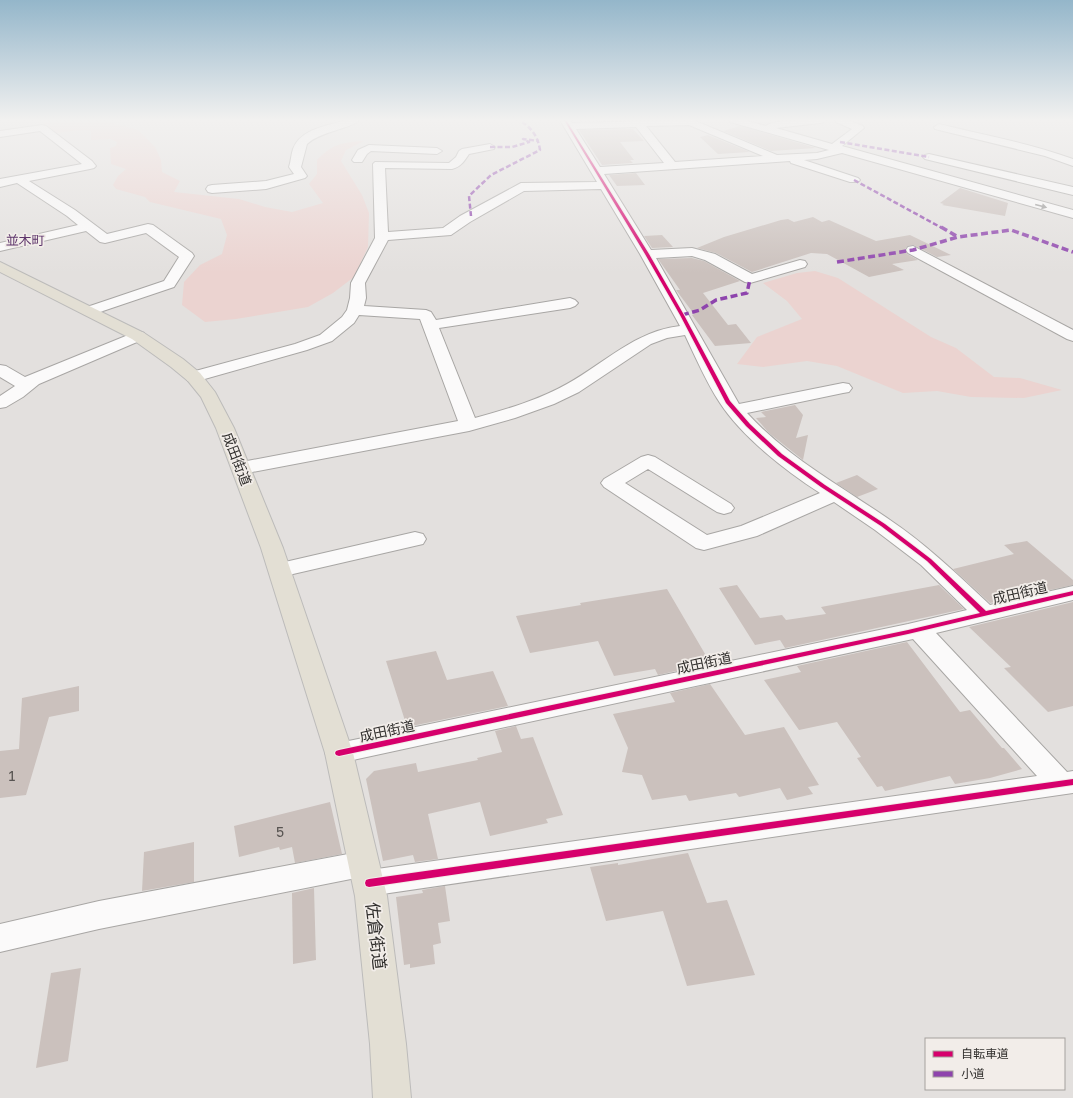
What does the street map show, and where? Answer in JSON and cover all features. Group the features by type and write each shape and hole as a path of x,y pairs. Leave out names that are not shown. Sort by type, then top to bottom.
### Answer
{"highway":[{"name":"成田街道","path":"1,268 138,336 178,363 194,377 209,396 225,428 242,468 256,510 280,570 321,700 340,753"},
{"name":"佐倉街道","path":"340,753 367,874 383,998 392,1098"}],"street":[{"path":"0,183 64,171"},
{"path":"212,189 266,185 301,176 298,171"},
{"path":"194,377 301,347 326,338 348,320 356,310 358,283 382,236 379,171"},
{"path":"382,236 446,232 465,219 521,187 613,171"},
{"path":"826,171 854,180"},
{"path":"918,171 1073,214"},
{"path":"982,171 1073,191"},
{"path":"597,173 647,254 728,402 748,425 780,454 835,494 882,525 929,560 985,614"},
{"path":"20,180 71,213 88,227 105,238 148,228 187,256 170,284 89,311"},
{"path":"0,247 88,227"},
{"path":"913,250 1073,336"},
{"path":"647,254 692,252 710,257 750,279 800,264"},
{"path":"431,325 570,303"},
{"path":"356,310 426,315 469,425"},
{"path":"242,468 469,425 536,406 572,388 656,335 689,330"},
{"path":"0,403 17,394 32,380 138,336"},
{"path":"0,370 26,385"},
{"path":"735,410 843,388"},
{"path":"724,508 648,461 611,482 704,543 749,531 835,494"},
{"path":"280,570 415,539"},
{"name":"成田街道","path":"340,753 918,629 1073,593"},
{"path":"918,629 1067,782"},
{"path":"0,938 99,915 367,874 1067,782"}],"shaded area":[{"path":"123,171 162,171 180,181 174,192 239,199 265,207 292,212 323,203 309,184 317,174 317,171 347,171 362,195 369,213 368,247 354,277 333,293 308,307 236,319 205,322 182,305 184,282 200,265 222,254 227,235 221,219 150,202 145,197 116,189 113,185 118,176"},
{"path":"815,271 838,278 931,337 956,348 994,377 1020,378 1062,390 1024,398 971,397 937,391 903,393 837,366 807,361 763,367 737,364 757,337 802,319 787,301 763,283 797,273"}],"building":[{"path":"636,173 645,185 617,186 609,175"},
{"path":"960,188 1008,203 1005,216 942,205 944,204 940,203"},
{"path":"813,217 822,222 829,220 876,241 910,235 951,255 937,257 914,245 908,246 905,249 907,254 918,260 892,264 904,270 869,277 827,254 811,253 752,272 716,253 697,248 724,237 781,220 788,219 794,222"},
{"path":"662,235 673,247 652,248 644,236"},
{"path":"692,258 704,261 740,281 703,293 728,325 736,324 751,343 715,346 692,315 694,314 676,290 680,290 658,259"},
{"path":"795,405 803,415 796,438 808,435 803,460 769,433 756,418 766,417 761,412"},
{"path":"857,475 878,489 857,497 836,483"},
{"path":"1027,541 1073,580 1073,585 990,603 953,569 1014,554 1004,545"},
{"path":"737,585 760,618 782,615 786,620 826,614 821,607 939,585 964,609 785,648 780,640 755,645 719,588"},
{"path":"667,589 708,659 695,661 698,666 658,675 655,669 614,676 598,641 530,653 516,616 581,605 580,603"},
{"path":"1073,602 1073,706 1048,712 1004,668 1011,667 969,627"},
{"path":"907,642 960,712 970,710 1022,769 990,778 955,784 950,776 885,791 882,786 877,787 857,758 861,757 837,722 799,730 764,680 801,672 797,666"},
{"path":"436,651 447,680 493,671 508,706 407,727 386,661"},
{"path":"710,684 745,735 784,727 819,785 808,787 813,794 787,800 780,788 739,797 736,793 689,801 686,795 652,800 642,775 622,772 628,748 613,714 675,702 670,693"},
{"path":"79,686 79,711 49,717 26,795 0,798 0,751 19,749 22,698"},
{"path":"516,726 521,739 533,737 563,815 546,819 548,823 490,836 480,802 428,814 438,859 415,862 413,855 383,861 366,779 374,771 416,763 418,772 478,760 477,758 502,752 495,731"},
{"path":"330,802 342,854 295,863 292,847 280,850 279,847 239,857 234,826"},
{"path":"194,842 194,882 142,891 144,852"},
{"path":"688,853 707,903 727,900 755,975 687,986 663,911 606,921 590,867 618,863 618,865"},
{"path":"445,886 450,921 438,923 441,943 433,945 435,964 410,968 410,964 404,965 396,897 423,893 422,890"},
{"path":"314,888 316,960 293,964 292,893"},
{"path":"81,968 68,1061 36,1068 51,973"}],"marked path":[{"path":"471,216 469,196 491,175 498,171"},
{"path":"854,180 958,237"},
{"path":"837,262 913,250 958,237 1011,230 1073,252"},
{"path":"682,315 700,310 716,300 747,293 750,279"}],"cycle path":[{"path":"596,171 682,315 728,402 748,425 780,455 823,486 883,525 929,560 985,614"},
{"path":"339,753 908,632 1073,593"},
{"path":"369,883 1073,782"}],"district":[{"name":"並木町","path":"25,240"}]}
